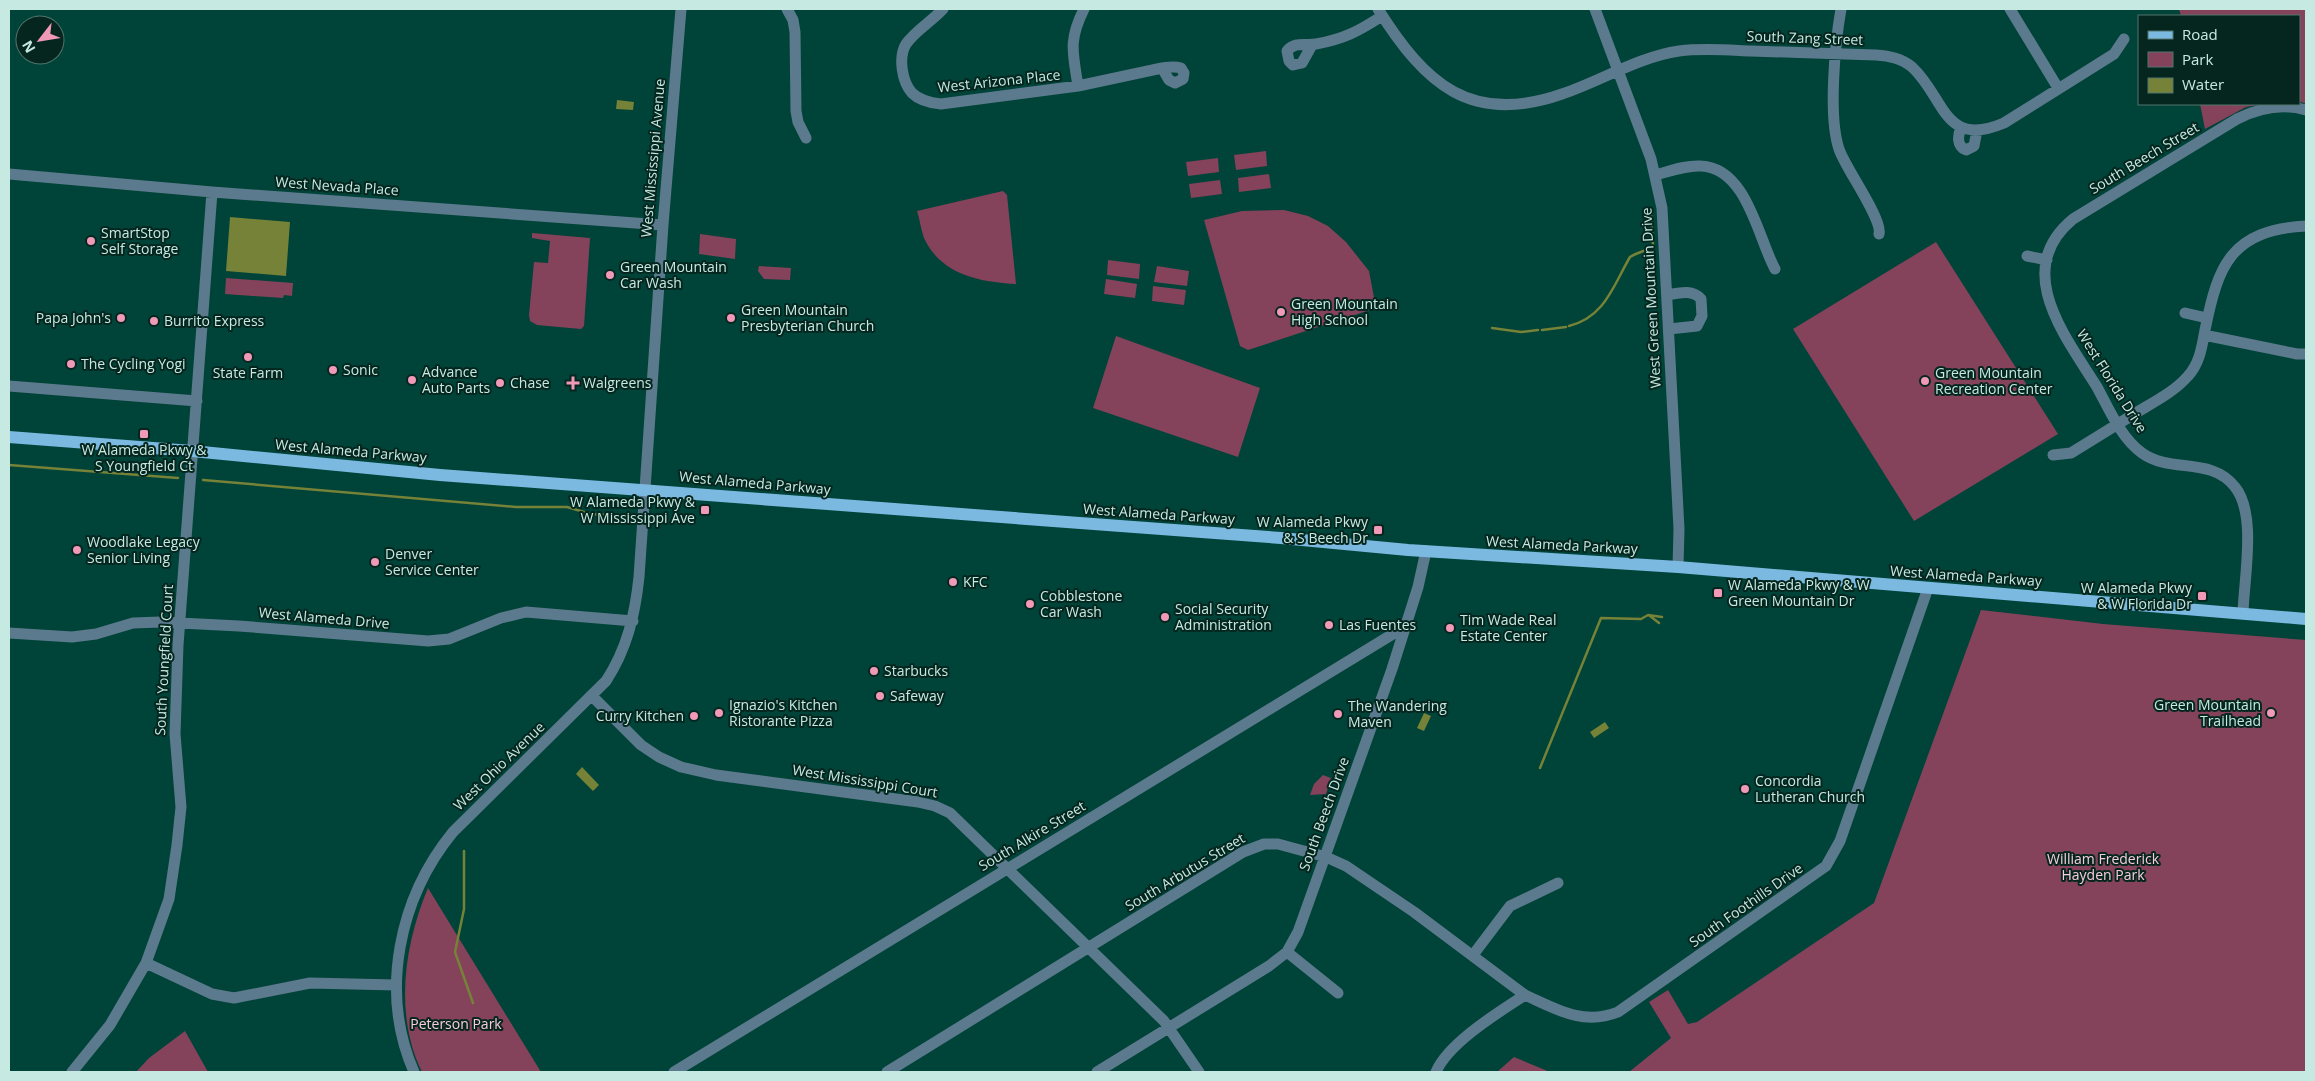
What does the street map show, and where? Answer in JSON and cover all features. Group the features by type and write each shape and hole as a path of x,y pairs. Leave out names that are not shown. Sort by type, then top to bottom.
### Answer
{"main road":[{"name":"West Alameda Parkway","path":"9,437 192,451 440,475 644,488 1426,551 1678,567 2306,618"}],"street":[{"name":"West Mississippi Avenue","path":"644,488 681,9"},
{"path":"787,9 793,20 797,117 801,131 806,138"},
{"name":"West Arizona Place","path":"943,9 906,44 903,54 902,70 912,92 919,98 931,103 941,104 1078,86 1162,68"},
{"path":"1078,86 1072,46 1075,27 1084,9"},
{"name":"West Green Mountain Drive","path":"1595,9 1656,175 1664,226 1679,529 1678,567"},
{"path":"1841,9 1836,53 1834,116 1836,140 1843,160 1878,220 1879,234"},
{"path":"2010,9 2058,88"},
{"path":"1312,45 1354,34 1380,12"},
{"name":"South Zang Street","path":"1380,12 1418,64 1436,82 1458,95 1480,102 1501,106 1527,104 1562,94 1649,59 1690,50 1836,53 1886,56 1903,61 1918,73 1944,114 1961,127 1976,130 2004,123 2114,54 2124,40"},
{"name":"South Beech Street","path":"2045,275 2047,260 2058,234 2074,219 2237,119 2255,111 2275,107 2306,110"},
{"path":"1961,127 1959,143 1966,150 1974,146 1976,130"},
{"path":"1656,175 1695,166 1723,167 1750,208 1775,269"},
{"name":"West Nevada Place","path":"9,174 212,192 663,226"},
{"name":"South Youngfield Court","path":"72,1072 110,1025 146,963 168,899 178,844 181,806 175,734 180,623 212,192"},
{"path":"2053,455 2071,453 2166,395 2188,376 2197,362 2218,277 2227,262 2238,249 2253,238 2270,230 2306,226"},
{"path":"2027,256 2047,260"},
{"name":"West Florida Drive","path":"2045,275 2047,298 2055,318 2118,424 2133,445 2147,456 2165,464 2205,467 2222,475 2236,487 2244,502 2248,520 2243,613"},
{"path":"1667,295 1687,292 1695,294 1701,299 1702,316 1697,326 1669,329"},
{"path":"2185,313 2207,318"},
{"path":"2204,335 2297,354 2306,354"},
{"path":"9,386 197,401"},
{"name":"West Ohio Avenue","path":"414,1072 402,1036 396,984 400,945 408,913 418,886 438,852 463,821 592,696 606,681 616,664 633,621 639,577 644,488"},
{"name":"South Beech Drive","path":"1170,1028 1269,966 1287,952 1298,932 1406,626 1418,587 1426,551"},
{"name":"South Foothills Drive","path":"1524,995 1579,1018 1603,1017 1618,1012 1826,866 1840,842 1928,588"},
{"name":"West Alameda Drive","path":"9,633 72,637 96,634 133,623 180,623 428,641 449,639 501,618 526,612 633,621"},
{"name":"South Alkire Street","path":"674,1072 1406,626"},
{"name":"West Mississippi Court","path":"592,696 641,745 671,763 716,776 935,806 958,820 1170,1028 1199,1072"},
{"name":"South Arbutus Street","path":"887,1072 1230,860 1255,847 1278,844 1326,857 1346,866 1473,955 1524,995"},
{"path":"1473,955 1510,906 1558,883"},
{"path":"1287,952 1338,993"},
{"path":"146,963 212,994 234,998 310,983 396,984"},
{"path":"1436,1072 1443,1059 1457,1045 1500,1010 1524,995"},
{"path":"1097,1072 1170,1028"}],"green space":[{"path":"2179,9 2306,9 2306,104 2300,101 2300,15 2181,15"},
{"path":"2200,105 2258,105 2246,107 2205,129"},
{"path":"1266,151 1267,166 1236,170 1234,155"},
{"path":"1218,158 1219,172 1188,176 1186,162"},
{"path":"1269,174 1271,188 1239,192 1238,178"},
{"path":"1220,180 1222,194 1191,198 1189,184"},
{"path":"1003,191 1007,195 1016,284 976,278 963,274 940,261 931,251 924,238 917,211"},
{"path":"1284,210 1308,216 1328,226 1346,242 1369,271 1376,308 1248,350 1240,346 1204,220 1242,211"},
{"path":"532,233 590,238 584,326 581,329 537,325 530,321 534,262 548,263 550,241 532,238"},
{"path":"700,234 736,239 735,259 699,254"},
{"name":"Green Mountain Recreation Center","path":"1936,242 2058,434 1914,521 1793,329"},
{"path":"1108,260 1140,264 1139,279 1107,275"},
{"path":"759,266 791,268 790,280 764,279 758,271"},
{"path":"1157,266 1189,271 1187,286 1154,282"},
{"path":"226,278 293,283 292,296 284,295 283,298 225,294"},
{"path":"1106,279 1137,284 1135,298 1104,294"},
{"path":"1153,286 1186,290 1184,305 1152,301"},
{"path":"1116,336 1260,388 1238,457 1093,408"},
{"name":"William Frederick Hayden Park","path":"1981,610 2103,624 2306,640 2306,1072 1629,1072 1671,1038 1649,1002 1668,990 1688,1024 1697,1022 1874,903"},
{"path":"1323,775 1331,778 1326,794 1310,795 1314,784"},
{"name":"Peterson Park","path":"428,888 541,1072 422,1072 413,1050 405,1004 408,956 413,933"},
{"path":"185,1031 208,1072 136,1072 149,1058"},
{"path":"1514,1057 1550,1072 1497,1072"}],"water":[{"path":"617,100 634,102 633,110 616,109"},
{"path":"230,217 290,222 286,276 226,271"},
{"path":"1424,713 1431,716 1424,731 1417,728"},
{"path":"1605,722 1609,728 1594,738 1590,732"},
{"path":"582,767 599,785 593,791 576,774"}],"waterway":[{"path":"1569,326 1581,322 1600,308 1613,289 1630,257 1653,245 1651,215"},
{"path":"1542,330 1566,327"},
{"path":"1492,328 1521,332 1538,330"},
{"path":"9,465 178,478"},
{"path":"203,480 516,507 567,507 591,514 623,516"},
{"path":"1540,768 1601,618 1641,619 1648,615 1662,617"},
{"path":"1650,616 1659,623"},
{"path":"464,851 464,909 455,952 473,1003"}],"place":[{"name":"SmartStop Self Storage","path":"91,241"},
{"name":"Green Mountain Car Wash","path":"610,275"},
{"name":"Green Mountain High School","path":"1281,312"},
{"name":"Papa John's","path":"121,318"},
{"name":"Green Mountain Presbyterian Church","path":"731,318"},
{"name":"Burrito Express","path":"154,321"},
{"name":"State Farm","path":"248,357"},
{"name":"The Cycling Yogi","path":"71,364"},
{"name":"Sonic","path":"333,370"},
{"name":"Advance Auto Parts","path":"412,380"},
{"name":"Green Mountain Recreation Center","path":"1925,381"},
{"name":"Chase","path":"500,383"},
{"name":"Walgreens","path":"573,383"},
{"name":"W Alameda Pkwy & S Youngfield Ct","path":"144,434"},
{"name":"W Alameda Pkwy & W Mississippi Ave","path":"705,510"},
{"name":"W Alameda Pkwy & S Beech Dr","path":"1378,530"},
{"name":"Woodlake Legacy Senior Living","path":"77,550"},
{"name":"Denver Service Center","path":"375,562"},
{"name":"KFC","path":"953,582"},
{"name":"W Alameda Pkwy & W Green Mountain Dr","path":"1718,593"},
{"name":"W Alameda Pkwy & W Florida Dr","path":"2202,596"},
{"name":"Cobblestone Car Wash","path":"1030,604"},
{"name":"Social Security Administration","path":"1165,617"},
{"name":"Las Fuentes","path":"1329,625"},
{"name":"Tim Wade Real Estate Center","path":"1450,628"},
{"name":"Starbucks","path":"874,671"},
{"name":"Safeway","path":"880,696"},
{"name":"Ignazio's Kitchen Ristorante Pizza","path":"719,713"},
{"name":"Green Mountain Trailhead","path":"2271,713"},
{"name":"The Wandering Maven","path":"1338,714"},
{"name":"Curry Kitchen","path":"694,716"},
{"name":"Concordia Lutheran Church","path":"1745,789"}]}
